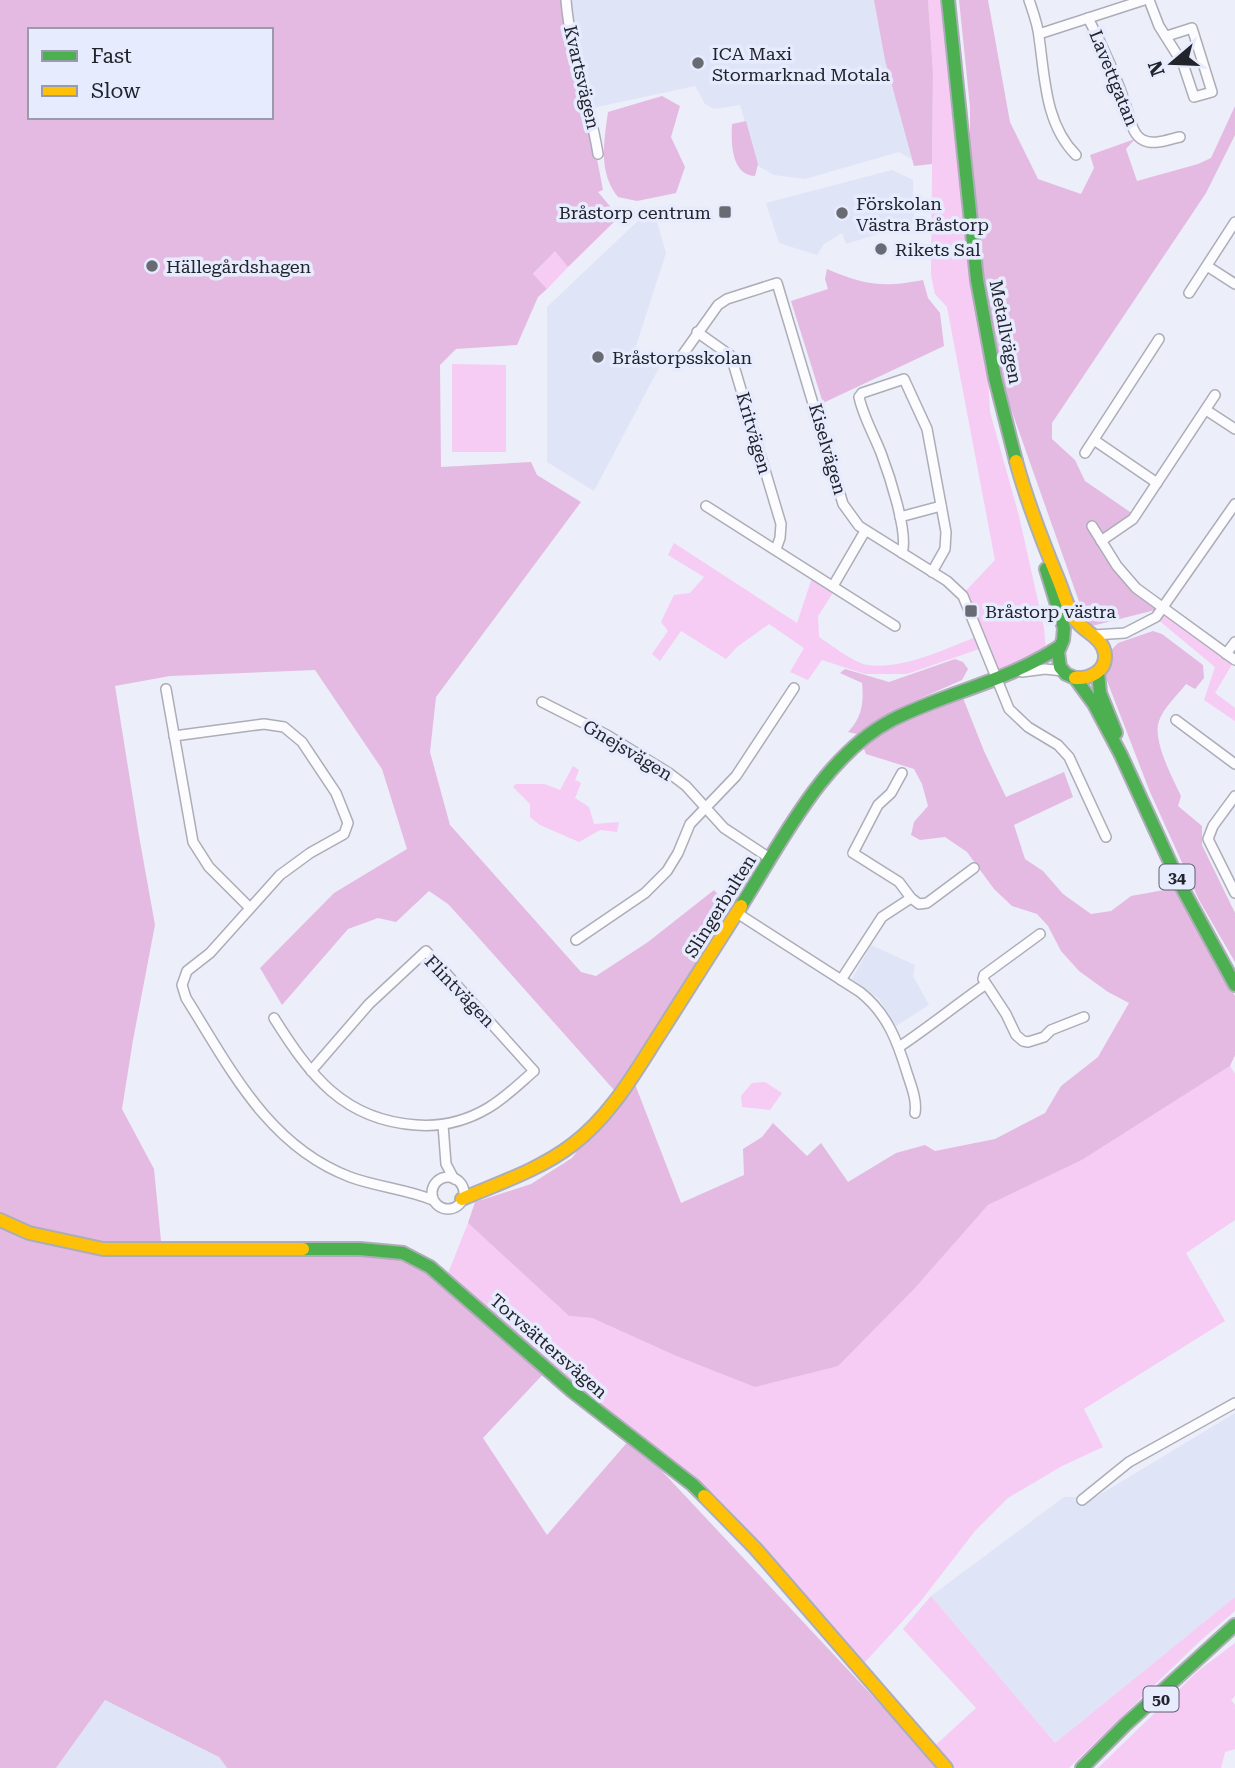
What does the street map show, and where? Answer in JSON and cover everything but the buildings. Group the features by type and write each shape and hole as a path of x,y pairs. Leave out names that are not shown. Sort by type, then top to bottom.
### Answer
{"main road":[{"name":"Metallvägen","path":"948,0 972,238 985,326 1006,417 1041,540 1045,566 1063,620 1057,657 1063,671"},
{"name":"Metallvägen","path":"1041,540 1053,562 1071,613 1089,634 1101,643 1105,653"},
{"path":"1061,643 1075,632 1089,634"},
{"name":"Slingerbulten","path":"462,1199 523,1175 556,1158 603,1118 633,1076 819,785 844,757 867,736 906,713 1001,677 1044,657 1061,643"},
{"path":"1075,678 1087,678 1098,672 1104,663 1105,653"},
{"name":"34","path":"1063,671 1075,678 1094,704 1121,755 1180,884 1235,985"},
{"name":"34","path":"1098,672 1100,694 1112,720 1121,755"},
{"name":"Torvsättersvägen","path":"0,1220 29,1233 103,1249 360,1249 402,1253 420,1261 471,1301 572,1391 709,1499 764,1558 946,1768"},
{"name":"50","path":"1082,1768 1235,1625"},
{"name":"50","path":"1091,1768 1193,1669 1235,1633"}],"street":[{"name":"Kvartsvägen","path":"566,0 598,154"},
{"path":"1029,0 1039,34 1045,83 1054,122 1076,155"},
{"path":"1039,34 1146,0 1183,64 1194,97 1212,92 1192,28 1167,36"},
{"name":"Lavettgatan","path":"1088,18 1118,82 1138,137 1145,142 1154,143 1180,137"},
{"path":"1189,293 1235,222"},
{"path":"1207,266 1235,285"},
{"name":"Kiselvägen","path":"697,332 722,302 777,283 843,504 852,519 865,531 953,585 963,596 1001,677 1006,704 1028,727 1058,745 1069,757 1106,837"},
{"path":"681,357 697,332"},
{"name":"Kritvägen","path":"697,332 732,356 780,524 780,538 776,550"},
{"path":"1085,453 1159,339"},
{"path":"902,553 905,541 900,517 882,456 859,397 862,393 904,379 928,429 947,541 941,559 932,572"},
{"path":"1101,541 1133,519 1215,395"},
{"path":"1206,410 1235,429"},
{"path":"1094,440 1157,483"},
{"path":"1105,653 1125,633 1153,620 1163,609 1235,504"},
{"path":"706,506 895,626"},
{"path":"900,517 941,506"},
{"path":"1092,526 1126,578 1163,609 1235,660"},
{"path":"833,586 865,531"},
{"path":"1089,634 1125,633"},
{"path":"1226,654 1235,642"},
{"name":"Slingerbulten","path":"1001,677 1045,668 1063,671"},
{"path":"576,940 658,881 674,860 690,824 736,776 794,688"},
{"path":"166,689 193,842 209,867 249,907"},
{"name":"Gnejsvägen","path":"542,702 607,735 657,765 686,786 734,836 771,859"},
{"path":"1176,720 1235,764"},
{"path":"174,736 264,724 284,727 302,742 342,805 348,824 344,834 296,862 271,884 210,953 191,966 184,975 183,991 191,1006 251,1100 289,1141 317,1161 348,1176 411,1192 448,1209 455,1207 462,1199 457,1182 446,1164 443,1125"},
{"path":"902,773 891,793 878,805 853,853 899,882 919,904 926,903 974,868"},
{"path":"1235,796 1208,839 1235,893"},
{"path":"841,980 882,917 911,898"},
{"path":"737,913 841,980 877,1008 890,1026 899,1047 915,1101 915,1114"},
{"path":"1040,934 984,975 986,984 1016,1035 1023,1041 1044,1037 1051,1030 1084,1017"},
{"name":"Flintvägen","path":"274,1018 311,1071 338,1098 362,1113 403,1125 443,1125 468,1118 488,1108 534,1071 426,951 369,1004 311,1071"},
{"path":"899,1047 986,984"},
{"path":"433,1200 436,1183 446,1164"},
{"path":"411,1192 446,1178 457,1182"},
{"name":"Slingerbulten","path":"457,1182 488,1187"},
{"path":"1082,1500 1135,1458 1235,1403"}],"shaded area":[{"path":"0,0 566,0 603,190 598,192 619,217 568,267 555,251 533,274 547,289 538,297 517,345 456,349 440,365 441,467 531,462 537,475 581,502 436,697 430,752 450,825 581,972 596,976 648,942 714,890 733,910 614,1090 448,904 429,891 396,922 378,918 348,929 282,1005 260,968 334,893 407,849 382,769 315,670 170,676 115,686 155,925 122,1109 154,1169 162,1251 408,1255 548,1369 483,1438 547,1535 631,1438 940,1768 227,1768 219,1757 105,1700 56,1768 0,1768"},
{"path":"566,0 906,0 923,166 899,152 805,179 774,175 758,166 740,105 714,109 705,104 695,86 588,109"},
{"path":"874,0 928,0 933,72 932,164 914,166 885,60"},
{"path":"928,0 940,0 951,107 986,338 990,412 1019,516 1044,628 1046,651 996,679 982,648 907,674 865,674 822,660 808,680 790,672 804,648 769,624 737,647 726,659 681,631 660,661 652,654 668,631 661,622 674,595 690,593 704,577 668,555 674,543 797,623 813,575 836,588 818,616 819,637 849,657 867,665 881,666 909,661 978,636 962,595 995,560 947,307 935,294 931,275 933,72"},
{"path":"959,0 988,0 1010,122 1038,179 1081,194 1094,168 1090,155 1135,139 1126,149 1137,181 1198,164 1211,158 1235,106 1235,135 1206,193 1052,423 1052,439 1075,460 1085,481 1133,514 1101,539 1105,552 1163,608 1088,627 986,338 970,241 970,107"},
{"path":"662,96 680,106 671,137 685,167 676,193 637,201 618,197 607,177 605,167 604,145 608,112"},
{"path":"746,121 758,164 755,176 741,170 734,157 732,124"},
{"name":"Förskolan Västra Bråstorp","path":"892,170 913,180 914,223 846,244 842,233 824,244 817,255 779,243 766,203"},
{"name":"Bråstorpsskolan","path":"655,215 666,253 634,352 662,362 594,491 547,462 547,307 640,219"},
{"path":"555,250 568,267 547,289 533,275"},
{"path":"827,269 874,284 923,280 928,298 940,313 944,346 823,403 791,301 828,289 825,279"},
{"path":"452,364 506,365 506,452 452,452"},
{"path":"1163,608 1234,661 1215,693 1235,708 1235,721 1204,700 1215,667 1156,618"},
{"path":"1153,631 1162,634 1203,665 1204,678 1195,689 1186,684 1164,711 1159,721 1158,738 1164,759 1181,796 1178,806 1202,826 1202,845 1235,913 1235,962 1199,900 1150,792 1104,673 1105,657 1118,643"},
{"path":"955,659 963,662 968,669 962,680 901,707 857,734 848,732 859,715 863,690 862,683 840,673 845,669 889,682"},
{"path":"963,698 1006,797 1064,772 1073,797 1014,825 1025,859 1043,871 1063,894 1091,914 1111,911 1131,896 1175,888 1235,996 1235,1055 1230,1066 1082,1160 988,1205 916,1287 838,1366 755,1387 674,1355 592,1318 569,1316 468,1223 475,1202 531,1184 572,1158 633,1079 681,1203 744,1175 743,1149 762,1137 773,1123 807,1156 821,1143 848,1182 896,1153 925,1145 935,1151 995,1139 1045,1113 1061,1086 1098,1057 1129,1003 1079,971 1061,951 1048,926 1037,914 1012,906 994,889 967,852 945,837 920,840 911,835 914,822 928,806 922,784 914,769 866,754 862,744 889,729"},
{"path":"573,766 579,770 575,780 581,783 575,798 589,807 594,824 619,822 617,832 600,830 579,842 540,825 530,817 530,804 513,787 516,784 544,784 560,790"},
{"path":"871,945 915,965 913,976 929,1005 896,1026 879,999 852,979"},
{"path":"1230,1066 1235,1074 1235,1220 1186,1253 1225,1321 1084,1409 1103,1447 1062,1466 1008,1498 975,1531 920,1602 857,1671 661,1461 445,1281 468,1223 569,1316 592,1318 674,1355 916,1287 988,1205 1082,1160"},
{"path":"765,1082 782,1093 770,1110 742,1107 741,1096 752,1083"},
{"path":"1235,1413 1235,1597 1055,1743 931,1596 1064,1497 1096,1497"},
{"path":"931,1596 1055,1743 1235,1597 1235,1611 1200,1641 1069,1768 940,1768 926,1754 976,1708 903,1629"},
{"path":"1235,1643 1235,1696 1231,1700 1235,1705 1235,1749 1225,1752 1221,1768 1098,1768 1198,1671"},
{"path":"105,1700 219,1757 227,1768 56,1768"}],"traffic: fast":[{"path":"948,0 977,280 995,378 1016,461"},
{"path":"1046,569 1064,628 1058,652 1060,667 1075,678 1094,704 1121,755 1180,884 1235,985"},
{"path":"741,906 788,829 824,778 867,736 913,710 1018,669 1059,647"},
{"path":"1098,672 1100,693 1116,733"},
{"path":"303,1249 360,1249 403,1253 430,1267 572,1391 704,1496"},
{"path":"1082,1768 1235,1625"}],"traffic: slow":[{"path":"1016,461 1035,521 1070,610 1080,625 1096,638 1104,649 1105,661 1100,670 1091,676 1075,678"},
{"path":"462,1199 546,1162 572,1145 599,1121 632,1078 741,906"},
{"path":"0,1220 29,1233 103,1249 303,1249"},
{"path":"704,1496 755,1548 946,1768"}],"place":[{"name":"ICA Maxi Stormarknad Motala","path":"698,63"},
{"name":"Bråstorp centrum","path":"725,212"},
{"name":"Förskolan Västra Bråstorp","path":"842,213"},
{"name":"Rikets Sal","path":"881,249"},
{"name":"Hällegårdshagen","path":"152,266"},
{"name":"Bråstorpsskolan","path":"598,357"},
{"name":"Bråstorp västra","path":"971,611"}]}
